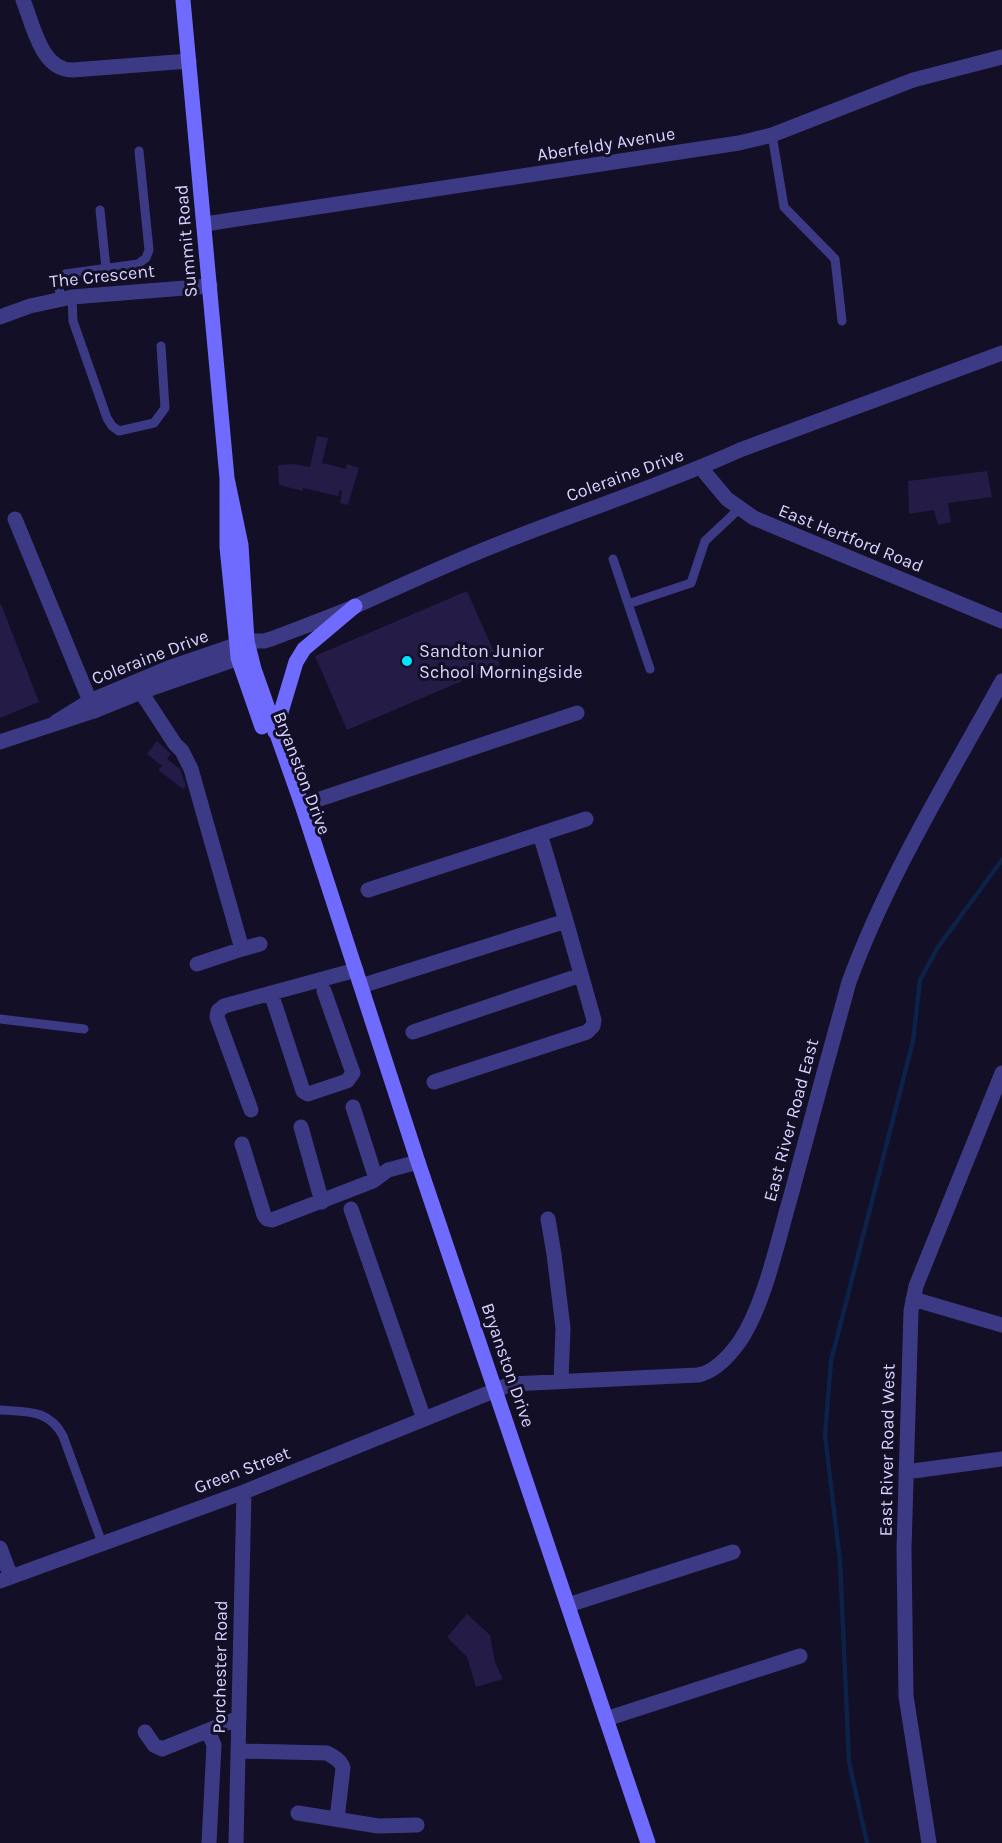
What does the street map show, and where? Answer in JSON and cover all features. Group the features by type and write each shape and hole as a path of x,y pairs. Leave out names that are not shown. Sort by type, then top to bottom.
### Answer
{"main road":[{"name":"Summit Road","path":"183,0 227,478 227,547 243,650"},
{"path":"274,732 296,662 304,649 355,606"},
{"name":"Bryanston Drive","path":"243,650 302,805 418,1162 648,1843"},
{"name":"Bryanston Drive","path":"243,650 268,744 332,900"}],"street":[{"path":"23,0 44,52 52,64 63,69 189,61"},
{"name":"Aberfeldy Avenue","path":"205,224 647,158 739,142 772,135 913,80 1002,57"},
{"name":"The Crescent","path":"0,316 66,298 210,286"},
{"name":"Coleraine Drive","path":"123,693 141,692 355,606 401,584 507,540 1002,352"},
{"name":"East Hertford Road","path":"701,468 727,499 739,509 773,527 1002,621"},
{"path":"15,519 92,706"},
{"name":"Coleraine Drive","path":"0,742 56,722 123,693 171,667 243,650"},
{"name":"East River Road East","path":"496,1389 512,1384 703,1374 719,1364 740,1341 757,1308 777,1247 849,982 863,944 893,879 1002,681"},
{"path":"141,692 182,751 191,769 242,949"},
{"path":"302,805 577,713"},
{"path":"368,890 586,819"},
{"path":"434,1082 587,1032 592,1026 594,1020 540,834"},
{"path":"361,986 566,921"},
{"path":"197,964 260,944"},
{"path":"251,1110 217,1017 218,1011 224,1006 356,970"},
{"path":"413,1032 581,975"},
{"path":"271,993 303,1091 308,1094 347,1081 353,1073 324,991"},
{"name":"East River Road West","path":"928,1843 905,1679 909,1327 913,1299 940,1225 1002,1073"},
{"path":"353,1107 376,1179"},
{"path":"301,1126 322,1202"},
{"path":"242,1144 267,1219 278,1219 376,1179 388,1170 418,1162"},
{"path":"351,1209 424,1419"},
{"path":"548,1218 563,1328 561,1381"},
{"path":"913,1299 1002,1325"},
{"name":"Green Street","path":"6,1579 244,1492 496,1389"},
{"path":"906,1472 1002,1459"},
{"name":"Porchester Road","path":"236,1843 244,1492"},
{"path":"0,1548 6,1579"},
{"path":"568,1605 733,1552"},
{"path":"606,1719 800,1656"},
{"path":"145,1732 154,1745 162,1749 239,1718"},
{"path":"208,1731 214,1745 209,1843"},
{"path":"238,1751 327,1753 336,1758 344,1768 337,1819"},
{"path":"298,1814 378,1826 417,1825"}],"lane":[{"path":"772,135 784,207 835,259 842,321"},
{"path":"139,152 149,250 146,258 138,264 65,274 59,282 107,418 119,431 154,423 165,408 161,346"},
{"path":"100,210 106,268"},
{"path":"628,604 691,583 705,541 739,509"},
{"path":"613,559 650,669"},
{"path":"0,1019 84,1029"},
{"path":"0,1410 38,1413 57,1425 102,1543"}],"building":[{"path":"317,436 328,438 322,463 346,469 347,464 359,468 348,505 340,503 342,491 340,490 338,496 279,485 278,465 294,464 310,467"},
{"path":"987,471 992,497 948,503 951,522 938,525 934,510 909,514 908,481"},
{"name":"Sandton Junior School Morningside","path":"467,591 500,665 347,730 315,656"},
{"path":"0,605 39,702 0,718"},
{"path":"157,741 171,754 167,759 180,769 186,786 183,789 158,770 162,766 147,754"},
{"path":"467,1614 490,1635 495,1662 503,1679 476,1687 467,1657 447,1637"}],"waterway":[{"path":"867,1843 849,1762 840,1561 825,1435 831,1361 913,1041 920,980 938,947 1002,860"}],"place":[{"name":"Sandton Junior School Morningside","path":"407,661"}]}
